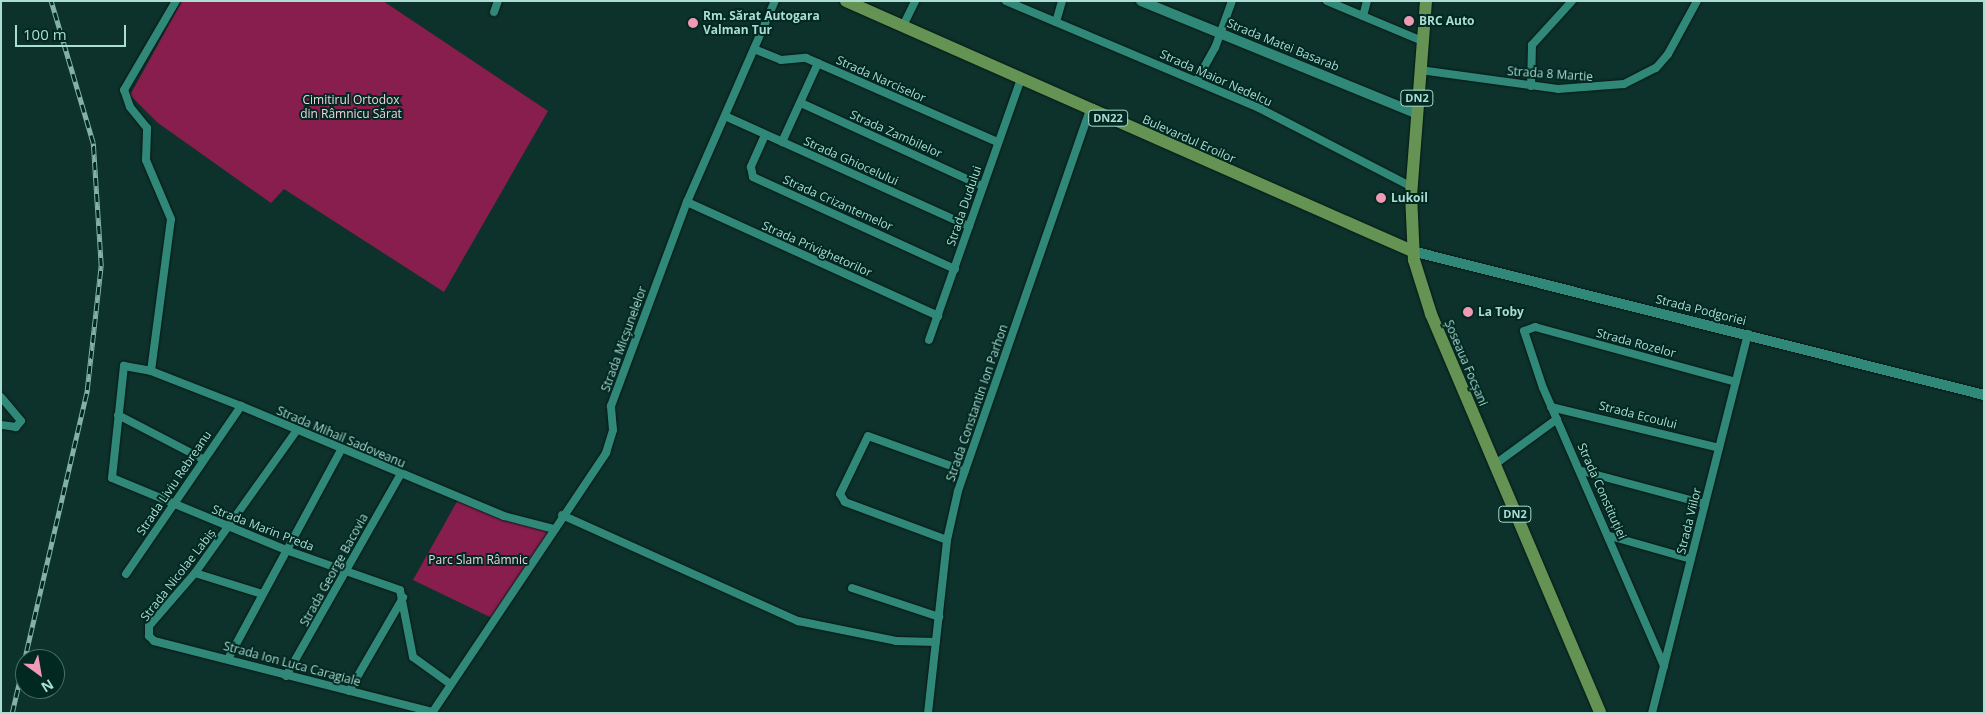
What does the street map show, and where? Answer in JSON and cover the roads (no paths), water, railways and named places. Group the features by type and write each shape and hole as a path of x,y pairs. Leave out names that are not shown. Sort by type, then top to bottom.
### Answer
{"main road":[{"name":"Bulevardul Eroilor","path":"846,1 1412,251"},
{"name":"Șoseaua Focșani","path":"1426,1 1416,113 1412,187 1412,251 1432,314 1600,713"}],"street":[{"path":"151,371 171,228 167,205 146,160 146,128 125,100 124,90 176,1"},
{"path":"494,12 498,1"},
{"name":"Strada Micșunelelor","path":"432,712 449,683 562,515 600,465 612,439 611,406 687,202 774,1"},
{"path":"903,26 916,1"},
{"name":"Strada Maior Nedelcu","path":"1006,1 1197,80 1412,187"},
{"path":"1056,22 1062,1"},
{"name":"Strada Matei Basarab","path":"1141,1 1416,113"},
{"path":"1197,80 1222,33 1232,1"},
{"path":"1326,1 1422,41"},
{"path":"1363,16 1367,1"},
{"path":"1531,86 1532,45 1572,1"},
{"name":"Strada 8 Martie","path":"1420,70 1531,86 1606,88 1642,78 1668,54 1697,1"},
{"name":"Strada Narciselor","path":"754,49 781,60 806,58 997,142"},
{"path":"782,142 818,63"},
{"name":"Strada Dudului","path":"929,340 997,142 1021,79"},
{"name":"Strada Zambilelor","path":"801,103 982,186"},
{"name":"Strada Constantin Ion Parhon","path":"928,713 947,540 965,471 1090,110"},
{"name":"Strada Ghiocelului","path":"725,116 969,226"},
{"name":"Strada Crizantemelor","path":"765,135 751,167 753,177 954,268"},
{"name":"Strada Privighetorilor","path":"687,202 938,316"},
{"name":"Strada Podgoriei","path":"1412,251 1748,334 1984,395"},
{"name":"Strada Rozelor","path":"1529,326 1736,382"},
{"name":"Strada Constituției","path":"1529,326 1525,337 1551,407 1582,471 1664,666"},
{"name":"Strada Viilor","path":"1652,713 1748,334"},
{"name":"Strada Mihail Sadoveanu","path":"118,415 122,371 129,365 151,371 241,406 400,475 504,516 554,529"},
{"path":"1,397 21,421 15,428 1,425"},
{"name":"Strada Liviu Rebreanu","path":"126,574 241,406"},
{"name":"Strada Ecoului","path":"1551,407 1719,448"},
{"path":"118,415 203,459"},
{"name":"Strada Marin Preda","path":"118,415 112,478 229,528 400,590 403,598"},
{"path":"1494,464 1558,419"},
{"name":"Strada Nicolae Labiș","path":"149,636 149,626 195,573 229,528 297,430"},
{"path":"947,540 845,502 840,494 868,436 965,471"},
{"path":"228,659 341,450"},
{"path":"1582,471 1705,504"},
{"name":"Strada George Bacovia","path":"286,676 400,475"},
{"path":"562,515 798,621 904,642 936,642"},
{"path":"1610,536 1691,559"},
{"path":"195,573 262,594"},
{"path":"852,588 939,617"},
{"path":"403,598 417,664 449,683"},
{"path":"349,691 403,598"},
{"name":"Strada Ion Luca Caragiale","path":"149,636 154,641 432,712"}],"railway":[{"path":"12,713 87,390 101,266 93,143 51,1"}],"place":[{"name":"BRC Auto","path":"1409,21"},
{"name":"Rm. Sărat Autogara Valman Tur","path":"693,23"},
{"name":"Lukoil","path":"1381,198"},
{"name":"La Toby","path":"1468,312"}],"park label":[{"name":"Cimitirul Ortodox din Râmnicu Sărat","path":"351,107"},
{"name":"Parc Slam Râmnic","path":"478,560"}]}
